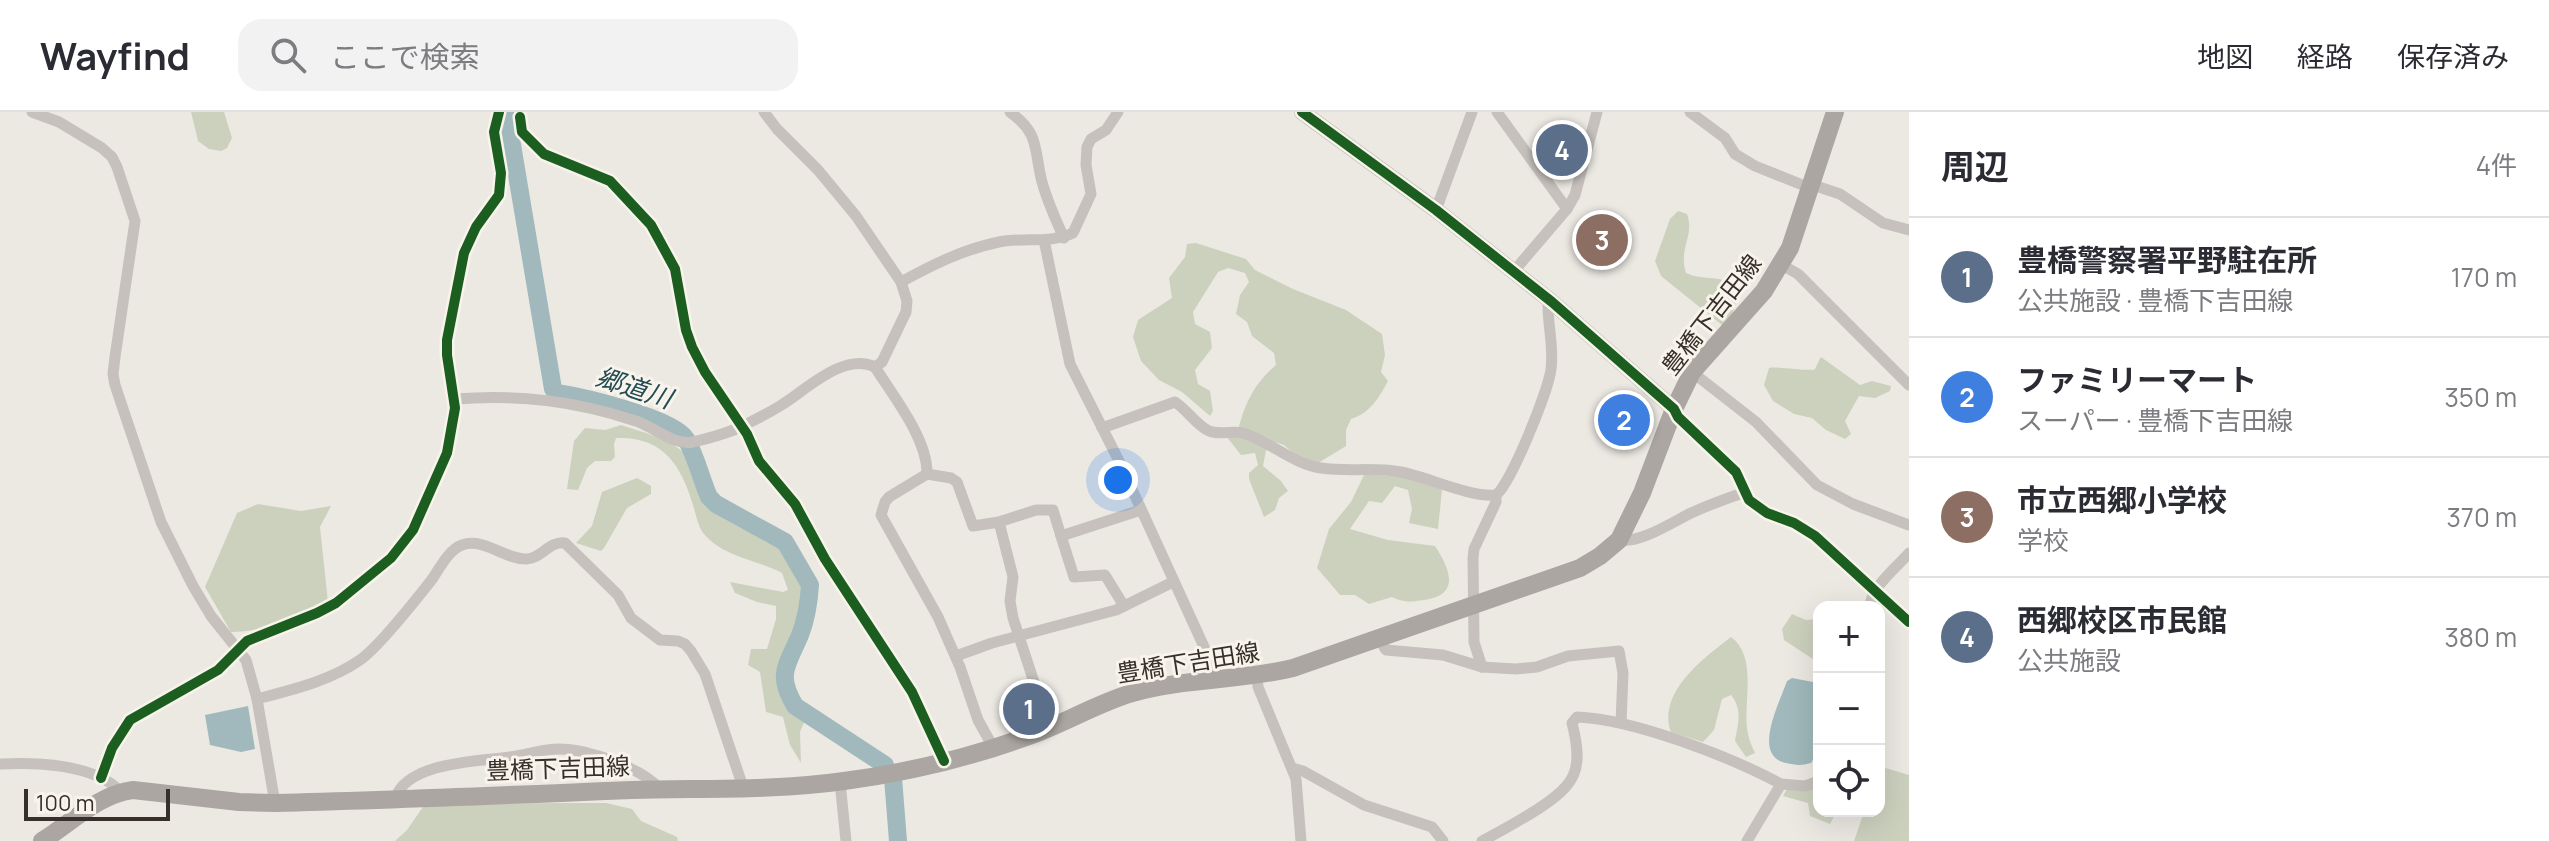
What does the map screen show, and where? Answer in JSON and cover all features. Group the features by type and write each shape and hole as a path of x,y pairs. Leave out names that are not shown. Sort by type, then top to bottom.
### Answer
{"main road":[{"name":"豊橋下吉田線","path":"120,791 275,803 840,782 944,761 993,747 1049,728 1134,692 1178,684 1257,677 1293,668 1580,568 1619,540 1692,372 1764,291 1782,265 1835,112"},
{"path":"42,841 106,797 120,791"}],"street":[{"path":"32,112 59,122 102,148 117,167 135,221 115,357 115,385 161,522 211,616 246,660 257,699 275,803"},
{"path":"764,112 856,216 901,282 907,301 906,312 886,356 875,367"},
{"path":"1010,112 1030,129 1036,143 1040,177 1064,238"},
{"path":"901,282 971,250 1006,241 1064,238 1073,233 1091,194 1086,165 1087,147 1091,139 1106,130 1118,112"},
{"path":"1302,112 1436,210 1552,302 1674,409 1678,417 1736,472 1749,500 1767,513 1794,523 1815,536 1909,622"},
{"path":"1436,210 1472,112"},
{"path":"1497,112 1567,209"},
{"path":"1514,271 1567,209 1581,181 1597,112"},
{"path":"1694,113 1725,138 1735,154 1755,166 1840,194 1876,219 1909,230"},
{"path":"101,778 112,748 130,720 218,670 247,641 336,603 405,543 447,453 455,399 447,340 464,253 476,227 499,195 501,173 494,132 511,115 522,132 544,154 610,181 645,216 675,269 692,347 742,427 759,461 795,504 825,559 912,692 944,761"},
{"path":"1044,240 1065,348 1216,673 1216,681"},
{"path":"1782,265 1798,274 1909,385"},
{"path":"1102,428 1175,402 1207,430 1249,435 1302,463 1345,470 1400,472 1480,494 1496,495 1511,476 1551,371 1548,306 1552,302"},
{"path":"455,399 554,400 636,421 688,442 742,427 830,373 847,366 869,364 875,367 923,448 928,463 927,474"},
{"path":"1692,372 1756,422 1817,485 1853,504 1909,525"},
{"path":"993,747 978,720 956,656 923,588 881,515 889,497 927,474 957,482 973,526 999,522 1036,510 1053,510 1074,577 1105,575 1124,606"},
{"path":"1619,540 1625,541 1659,529 1746,492"},
{"path":"1482,667 1474,642 1474,549 1493,511 1496,495"},
{"path":"1061,536 1141,510"},
{"path":"999,522 1013,577 1010,601 1018,636 1022,640 1049,728"},
{"path":"257,699 320,681 362,659 460,545 480,544 524,559 533,558 552,545 565,543 618,595 631,618 660,640 678,641 691,651 705,674 743,787"},
{"path":"1870,601 1909,553"},
{"path":"956,656 1124,606 1173,582"},
{"path":"1379,639 1386,650 1443,655 1482,667 1529,668 1568,656 1619,651 1623,673 1621,723"},
{"path":"1257,677 1258,687 1297,786 1301,841"},
{"path":"1482,841 1518,822 1565,790 1576,764 1574,719 1586,717 1621,723 1690,745 1781,784 1805,786 1813,783"},
{"path":"395,799 397,790 407,781 458,761 512,757 556,748 609,760 633,770 660,789"},
{"path":"0,764 42,763 70,768 101,778 120,791"},
{"path":"1292,768 1364,805 1432,827 1443,841"},
{"path":"840,782 846,841"},
{"path":"1747,841 1781,784"}],"green space":[{"path":"191,112 224,112 232,138 227,148 221,151 209,149 198,141"},
{"path":"1678,211 1687,214 1689,222 1684,256 1686,273 1730,282 1736,303 1730,321 1722,325 1661,276 1655,261 1670,219"},
{"path":"1196,243 1246,259 1255,270 1346,310 1382,334 1385,355 1381,372 1388,381 1369,409 1351,419 1346,430 1346,446 1318,463 1298,457 1284,445 1275,442 1266,450 1263,466 1288,491 1279,498 1275,510 1264,517 1249,479 1249,473 1258,465 1255,453 1241,455 1226,436 1237,435 1250,396 1276,365 1274,353 1252,336 1247,322 1236,314 1240,295 1249,282 1245,273 1228,268 1218,272 1193,312 1195,324 1210,332 1212,348 1195,370 1198,384 1210,391 1213,411 1210,416 1182,392 1159,380 1141,361 1133,337 1138,320 1172,298 1169,278 1185,257 1187,244"},
{"path":"1821,357 1860,385 1872,381 1891,386 1890,391 1875,398 1859,396 1845,421 1851,434 1845,439 1826,430 1812,418 1794,414 1773,401 1764,385 1769,368 1812,370"},
{"path":"621,425 661,438 682,451 692,464 714,510 784,552 800,575 802,608 780,684 784,698 805,720 800,732 801,763 790,745 783,717 766,712 760,672 748,665 751,649 767,649 776,619 776,606 735,593 730,582 783,592 788,590 782,573 712,542 700,528 683,477 676,466 658,448 646,442 616,438 615,457 611,461 595,461 587,468 578,490 567,489 574,441 585,428 605,430"},
{"path":"1364,475 1404,477 1442,490 1438,529 1409,523 1412,509 1408,490 1395,486 1382,503 1369,501 1350,529 1388,540 1435,546 1448,572 1448,587 1443,593 1424,600 1408,602 1392,597 1369,604 1355,595 1340,595 1317,568 1329,529 1351,502"},
{"path":"637,478 651,486 651,494 627,508 604,548 601,551 576,543 592,526 602,492"},
{"path":"258,504 301,511 331,506 320,527 328,602 281,623 231,632 205,587 237,513"},
{"path":"1792,614 1813,619 1813,659 1784,640 1782,629"},
{"path":"1731,637 1739,645 1747,666 1747,728 1755,753 1746,757 1735,741 1738,712 1731,695 1722,699 1714,730 1703,742 1671,732 1668,717 1671,703 1686,677"},
{"path":"1885,768 1909,775 1909,841 1854,841 1862,817 1885,817"},
{"path":"1813,787 1813,817 1834,817 1830,824 1810,816 1808,803 1783,796 1787,789"},
{"path":"606,803 632,809 641,821 677,837 678,841 395,841 425,804"}],"water":[{"path":"1792,678 1813,682 1813,760 1804,765 1786,763 1776,758 1770,750 1774,714 1787,681"},
{"path":"248,706 255,749 241,752 210,745 205,715"}],"waterway":[{"name":"郷道川","path":"509,112 553,389 557,393 647,416 678,431 690,446 709,497 716,504 785,542 810,585 804,623 786,670 789,695 795,706 885,765"},
{"name":"郷道川","path":"893,778 898,841"}],"cycle path":[{"path":"101,778 112,748 130,720 218,670 247,641 336,603 391,558 413,530 447,453 455,408 447,340 464,253 476,227 499,195 501,173 494,132 499,112"},
{"path":"1302,112 1436,210 1552,302 1674,409 1678,417 1736,472 1749,500 1767,513 1794,523 1815,536 1909,622"},
{"path":"520,117 522,132 544,154 610,181 651,225 675,269 686,330 705,372 747,434 759,461 795,504 825,559 912,692 944,761"}],"place":[{"name":"西郷校区市民館","path":"1562,150"},
{"name":"市立西郷小学校","path":"1602,240"},
{"name":"ファミリーマート","path":"1624,420"},
{"name":"豊橋警察署平野駐在所","path":"1029,709"}]}
